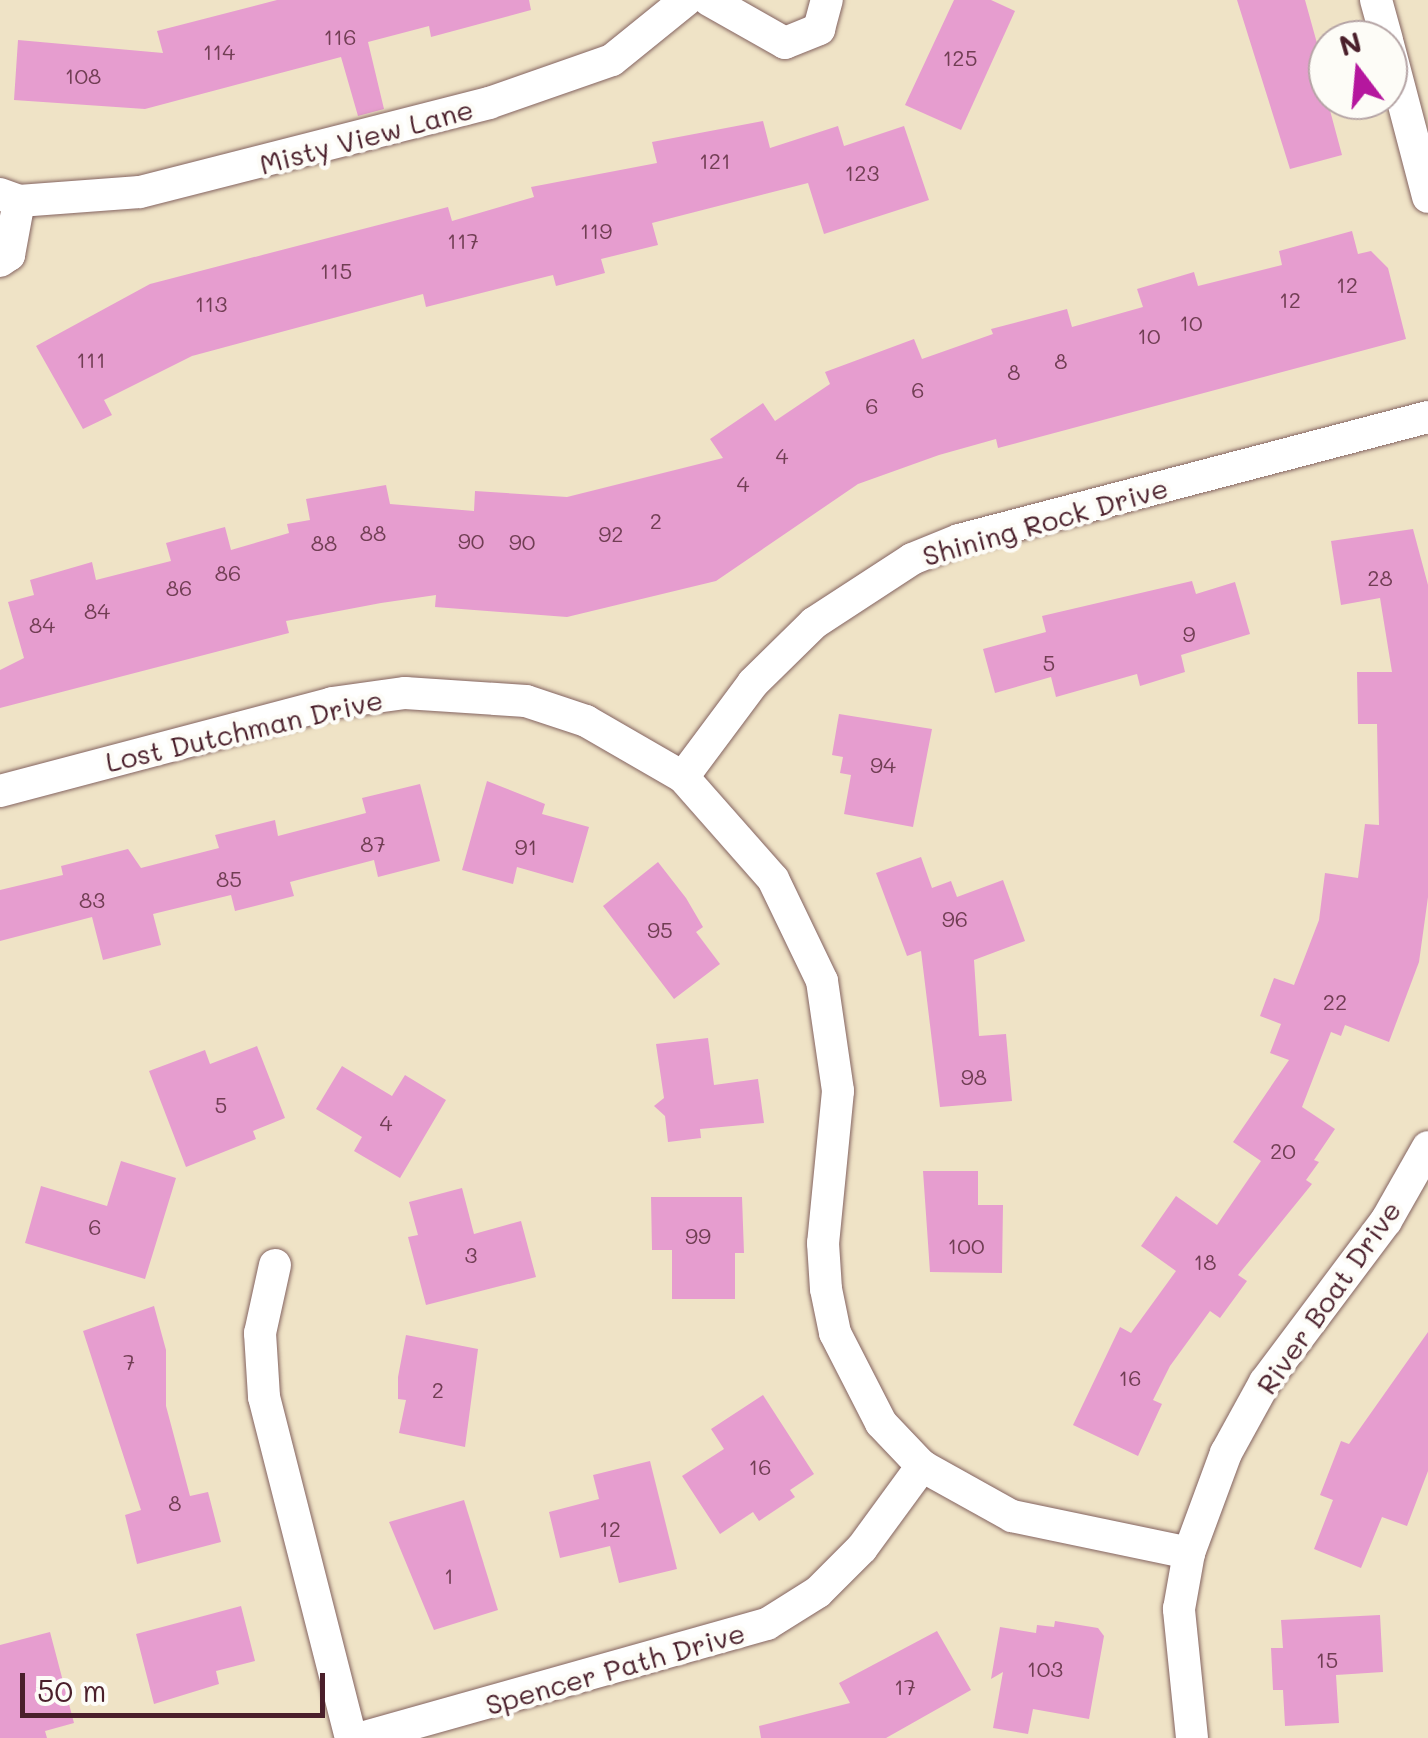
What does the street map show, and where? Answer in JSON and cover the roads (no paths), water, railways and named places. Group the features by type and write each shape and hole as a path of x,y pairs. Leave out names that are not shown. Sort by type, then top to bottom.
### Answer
{"street":[{"name":"Misty View Lane","path":"0,261 8,256 9,197 204,180 556,83 612,60 686,0"},
{"path":"709,0 786,43 818,30 827,0"},
{"path":"1408,120 1428,196"},
{"name":"Shining Rock Drive","path":"683,777 753,683 814,623 912,559 959,540 1428,418"},
{"name":"Lost Dutchman Drive","path":"0,790 332,703 405,693 526,702 586,721 683,777 773,879 822,982 838,1092 823,1243 829,1303 855,1381 881,1423 922,1466 1012,1516 1190,1553"},
{"name":"River Boat Drive","path":"1192,1738 1182,1686 1180,1608 1190,1553 1226,1453 1265,1382 1386,1220 1428,1148"},
{"path":"275,1265 260,1333 264,1397 351,1738"},
{"name":"Spencer Path Drive","path":"362,1738 767,1624 818,1592 851,1559 922,1466"}]}
